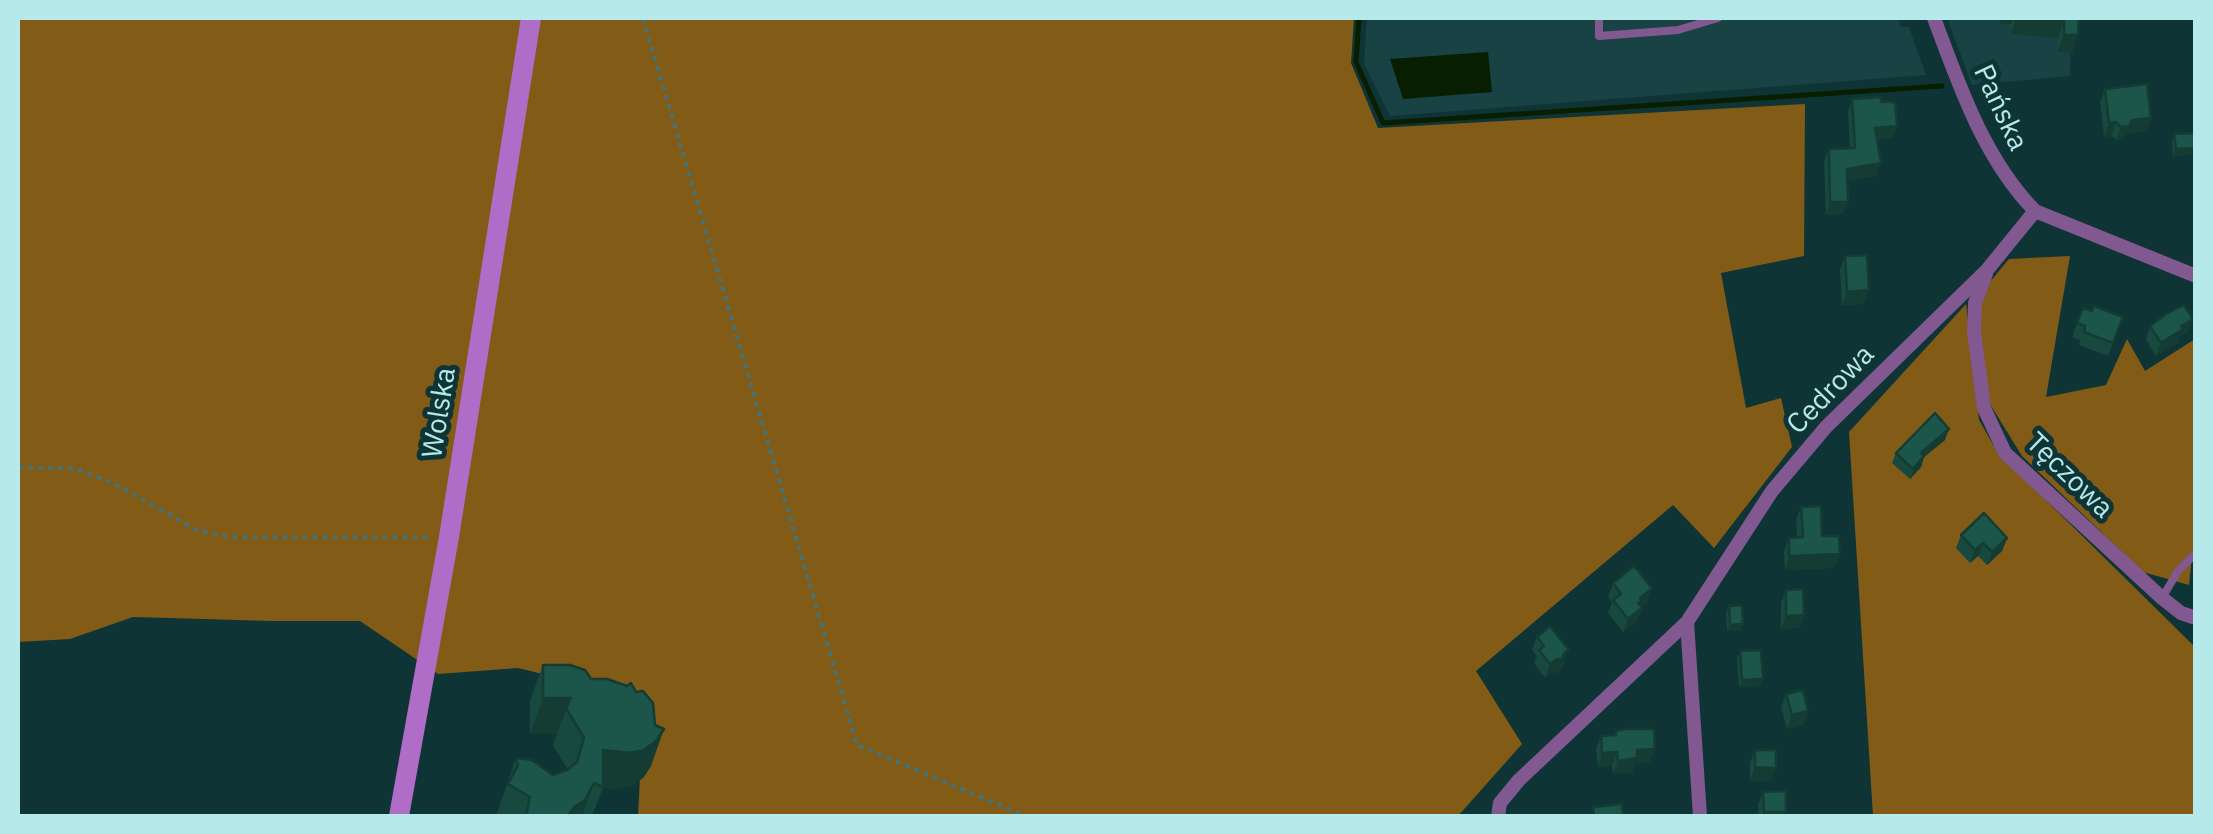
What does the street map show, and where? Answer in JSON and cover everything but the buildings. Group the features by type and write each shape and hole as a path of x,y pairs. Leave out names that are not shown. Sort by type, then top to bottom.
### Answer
{"street":[{"name":"Wolska","path":"398,816 449,537 531,18"},
{"name":"Pańska","path":"1934,18 1998,166 2035,212"},
{"name":"Cedrowa","path":"1499,810 1519,780 1687,622 1772,491 1826,427 1987,270 2035,212"},
{"path":"2035,212 2196,276"},
{"name":"Tęczowa","path":"1987,270 1974,303 1974,332 1984,408 2006,453 2162,598 2180,613 2196,618"},
{"path":"1687,622 1700,816"}],"lane":[{"path":"1598,18 1599,36 1678,30 1718,18"},
{"path":"2162,598 2178,571 2196,553"}],"path":[{"path":"643,18 857,745 1026,816"},
{"path":"18,467 76,470 111,482 198,530 230,536 449,537"}],"shaded area":[{"path":"18,18 1354,18 1351,63 1378,128 1805,104 1804,256 1721,273 1746,408 1781,398 1792,447 1714,548 1673,505 1476,671 1522,744 1458,816 638,816 644,699 518,668 438,674 360,621 133,617 70,639 18,642"},
{"path":"1367,18 1898,18 1901,27 1909,27 1926,75 1390,116 1364,64"},
{"path":"1947,18 2071,18 2070,76 1972,85"},
{"path":"1488,52 1492,92 1403,99 1390,59"},
{"path":"2070,256 2046,397 2106,385 2127,339 2145,371 2195,339 2196,553 2192,555 2189,585 2143,572 2022,456 1980,388 1978,302 1989,283 2009,259"},
{"path":"1966,304 1979,420 1998,453 2195,647 2195,816 1873,816 1849,432"}],"waterway":[{"path":"1359,18 1356,62 1383,123 1942,86"}]}
